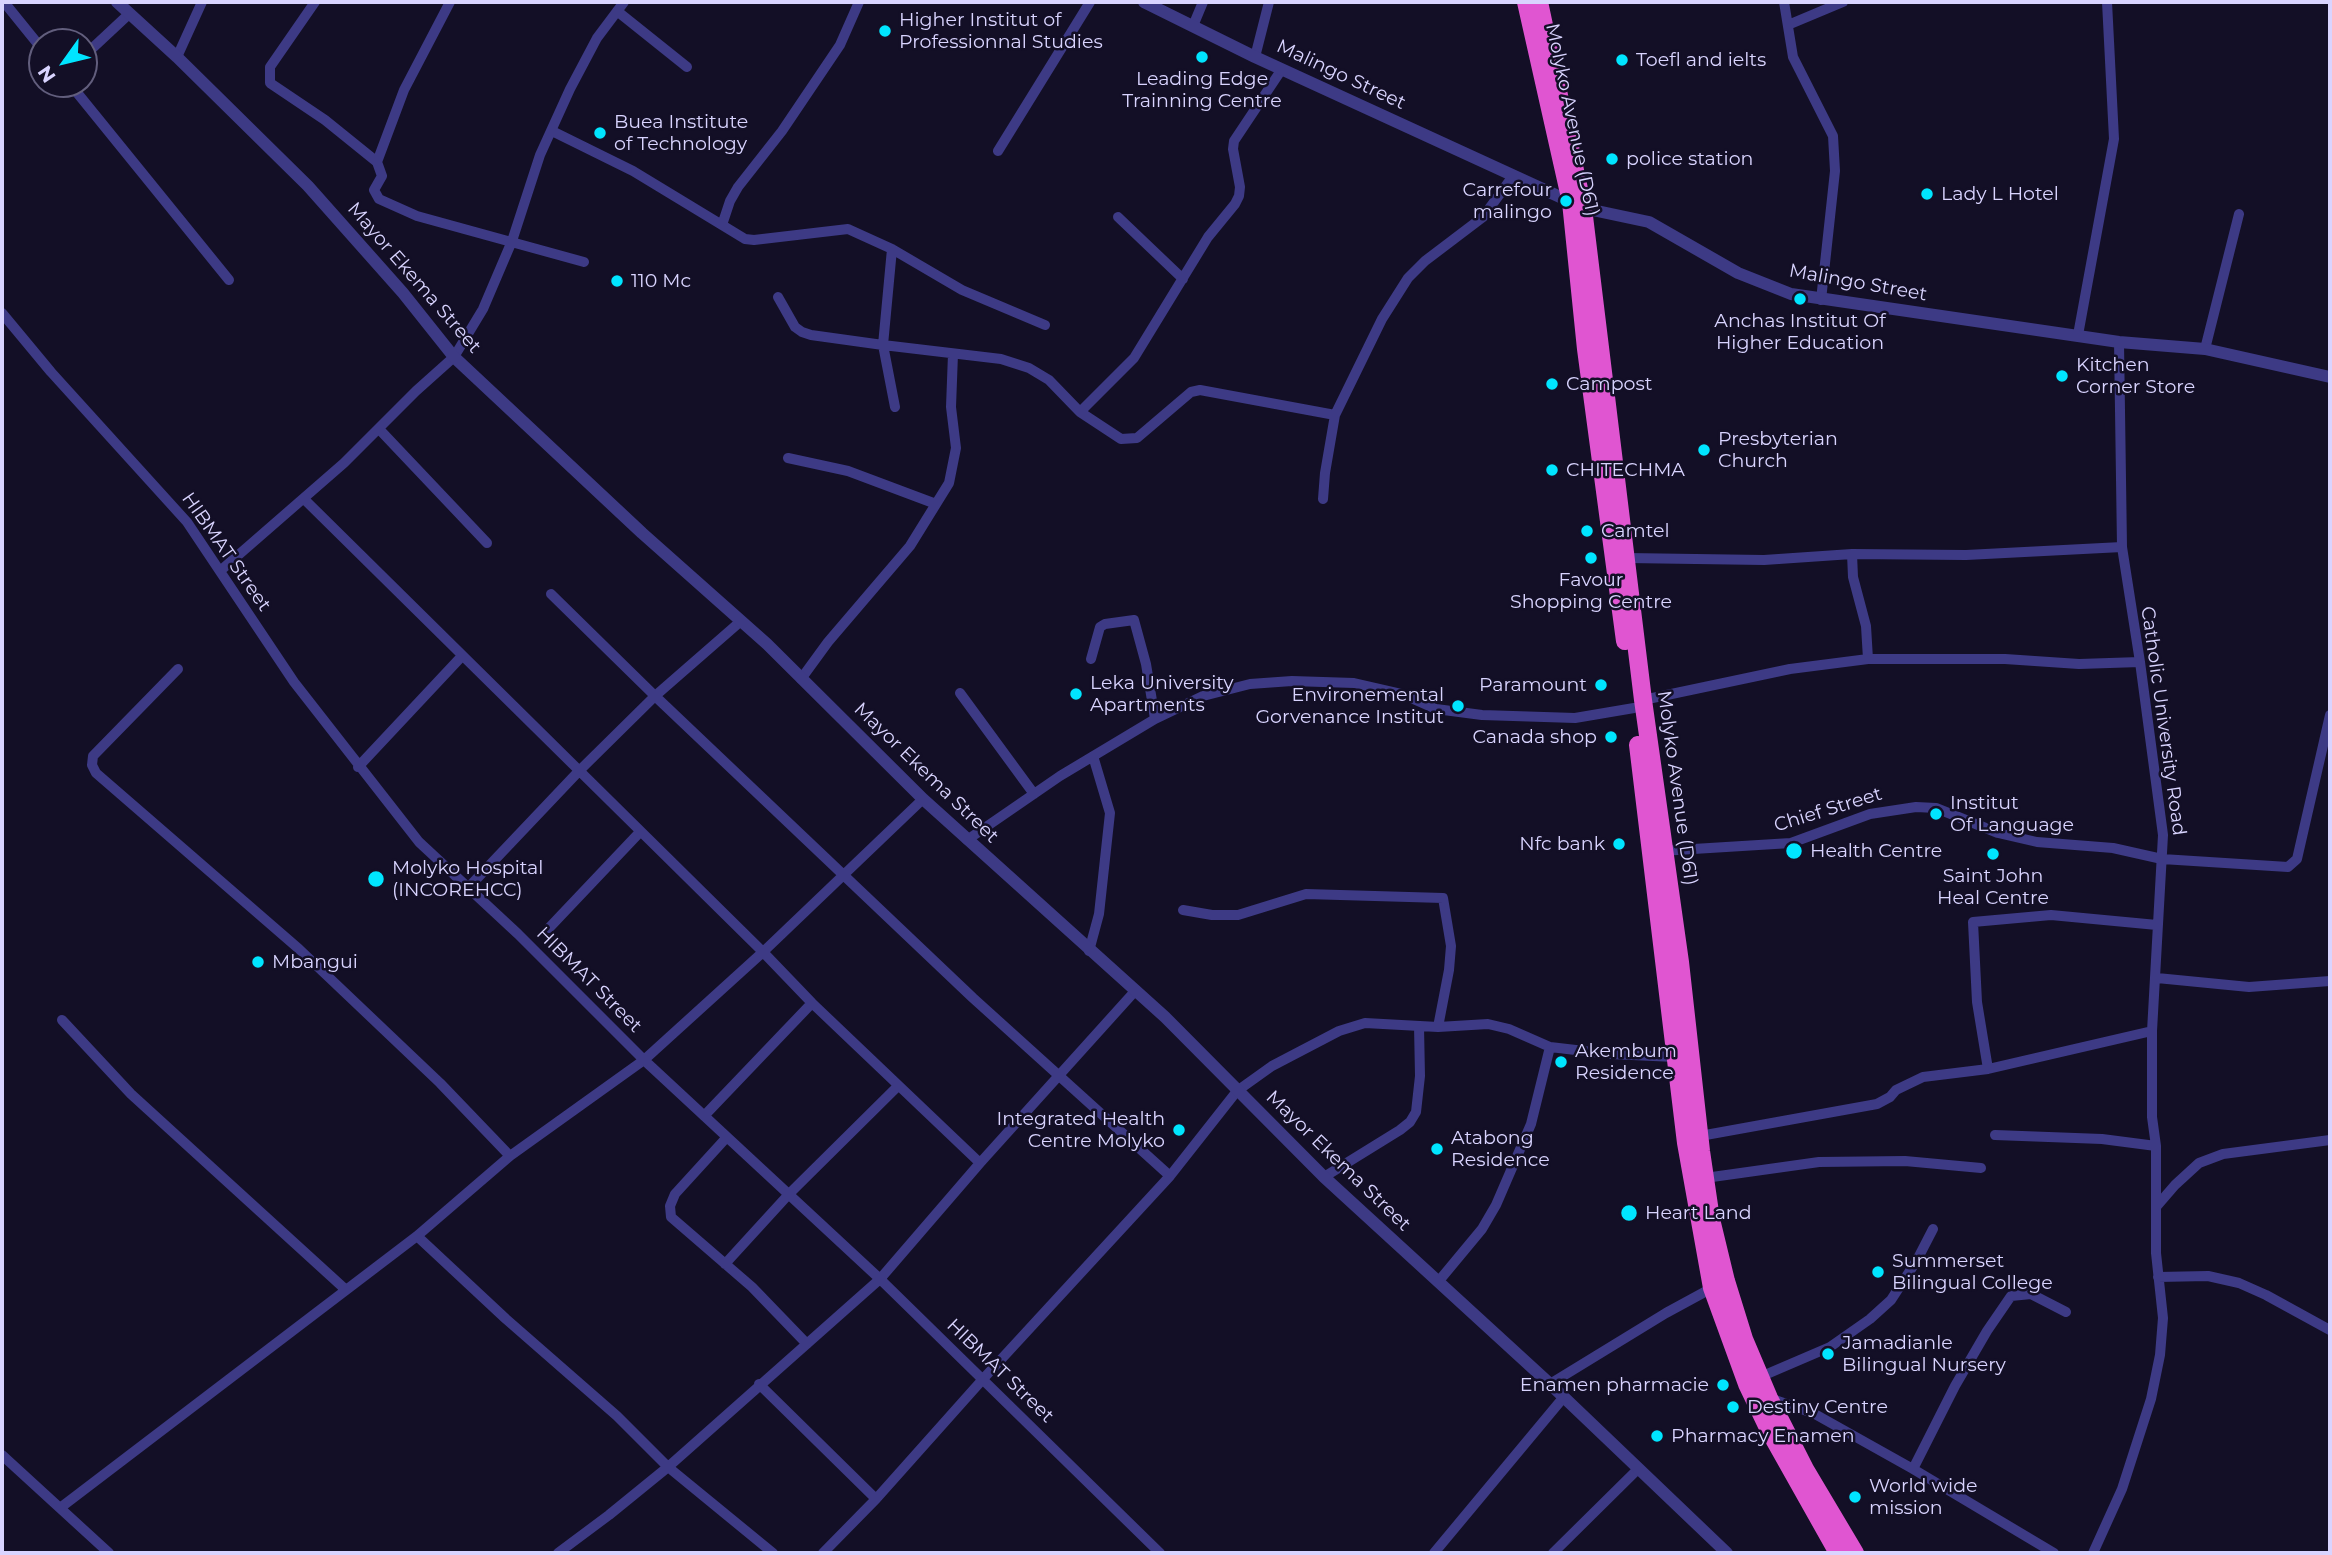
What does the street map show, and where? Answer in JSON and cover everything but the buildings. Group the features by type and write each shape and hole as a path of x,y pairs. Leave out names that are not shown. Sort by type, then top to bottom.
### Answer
{"highway":[{"name":"Molyko Avenue (D61)","path":"1525,2 1577,205 1594,415 1639,704 1658,851 1675,1057 1691,1180 1712,1288 1747,1384 1770,1432 1838,1553"},
{"name":"Molyko Avenue (D61)","path":"1539,2 1577,205 1627,558 1639,704"},
{"name":"Molyko Avenue (D61)","path":"1658,851 1680,962 1711,1219 1726,1281 1744,1339 1769,1398 1805,1469 1855,1553"}],"street":[{"path":"4,2 28,32"},
{"name":"Mayor Ekema Street","path":"117,2 309,186 454,357 741,621 967,840 1136,990 1193,1044 1324,1178 1550,1384 1727,1553"},
{"path":"177,57 202,2"},
{"path":"315,2 270,67 270,83 325,120 377,162 382,176 374,190 379,199 418,216 584,262"},
{"path":"377,162 404,90 450,2"},
{"path":"722,225 738,187 782,131 840,45 859,2"},
{"path":"998,150 1090,2"},
{"name":"Malingo Street","path":"1144,2 1255,57 1577,205 1649,222 1738,273 1791,294 2119,342 2204,349 2330,377"},
{"path":"1193,26 1203,2"},
{"path":"1255,57 1269,2"},
{"path":"1784,2 1793,57 1833,136 1835,171 1821,300"},
{"path":"1788,25 1843,2"},
{"path":"2078,335 2114,139 2107,2"},
{"path":"220,571 304,499 454,357 483,309 512,241 540,155 570,89 597,38 621,6 687,67"},
{"path":"98,43 129,14"},
{"path":"1080,412 1134,358 1208,237 1239,196 1234,141 1282,69"},
{"path":"82,98 229,280"},
{"path":"552,131 633,171 745,239 848,229 892,249 962,290 1045,325"},
{"path":"1324,499 1335,415 1382,319 1408,278 1425,261 1483,217 1513,176"},
{"path":"2204,349 2239,214"},
{"path":"1118,218 1183,279"},
{"path":"892,249 883,345 895,407"},
{"path":"778,297 795,327 811,335 1001,359 1029,368 1049,380 1080,412 1121,439 1137,438 1191,392 1199,390 1335,415"},
{"name":"HIBMAT Street","path":"2,313 51,372 187,522 294,682 419,842 518,934 644,1060 880,1279 1160,1553"},
{"name":"Catholic University Road","path":"2093,1553 2122,1489 2151,1399 2163,1332 2158,1277 2152,1117 2152,1031 2163,835 2122,547 2119,342"},
{"path":"801,679 828,642 910,546 949,483 956,448 951,407 953,354"},
{"path":"379,429 487,543"},
{"path":"788,458 848,471 936,504"},
{"path":"304,499 812,1003 980,1163"},
{"path":"1627,558 1764,560 1853,554 1966,555 2122,547"},
{"path":"1853,554 1853,577 1866,626 1868,659"},
{"path":"551,593 842,875 1170,1176"},
{"path":"1091,659 1100,627 1134,620 1146,664 1155,719"},
{"path":"467,889 578,772 655,696 741,621"},
{"path":"359,767 463,656"},
{"path":"967,840 1093,756 1180,705 1219,690 1250,684 1292,681 1354,682 1402,694 1436,709 1482,715 1575,718 1790,669 1868,659 1976,658 2079,664 2140,663"},
{"path":"178,669 93,756 92,765 96,773 299,949 440,1083 510,1156"},
{"path":"960,693 1034,794"},
{"name":"Chief Street","path":"1658,851 1791,844 1870,814 1916,807 1936,808 1998,833 2037,842 2113,848 2162,859 2288,867 2298,859 2330,715"},
{"path":"1089,950 1099,914 1110,813 1093,756"},
{"path":"60,1508 417,1237 510,1156 644,1060 763,952 923,799"},
{"path":"549,928 640,832"},
{"path":"1183,910 1212,915 1238,915 1306,894 1443,898 1451,946 1438,1027"},
{"path":"1988,1069 1977,1002 1973,922 2051,915 2157,925"},
{"path":"2157,978 2249,987 2330,981"},
{"path":"558,1553 668,1467 880,1279 1136,990"},
{"path":"704,1116 812,1003"},
{"path":"62,1020 131,1094 346,1290"},
{"path":"823,1553 876,1499 1170,1176 1237,1091 1272,1066 1339,1031 1365,1023 1438,1027 1488,1024 1509,1029 1550,1046 1610,1054 1675,1057"},
{"path":"1324,1178 1400,1130 1416,1112 1420,1076 1419,1026"},
{"path":"1700,1136 1877,1104 1896,1090 1923,1077 1988,1069 2152,1031"},
{"path":"1438,1282 1482,1229 1496,1205 1531,1124 1550,1046"},
{"path":"725,1264 789,1194 898,1086"},
{"path":"1995,1135 2102,1139 2155,1146"},
{"path":"727,1137 675,1194 670,1206 671,1217 752,1287 807,1344"},
{"path":"2156,1207 2199,1163 2223,1154 2330,1140"},
{"path":"1705,1178 1819,1162 1905,1161 1981,1168"},
{"path":"1760,1377 1830,1347 1870,1319 1891,1300 1933,1229"},
{"path":"417,1237 617,1416 668,1467 773,1553"},
{"path":"2158,1277 2208,1276 2239,1283 2330,1330"},
{"path":"1550,1384 1665,1313 1712,1288"},
{"path":"1913,1469 1955,1386 2011,1296 2031,1294 2066,1312"},
{"path":"759,1384 876,1499"},
{"path":"1434,1553 1563,1398"},
{"path":"1769,1398 1813,1413 2054,1553"},
{"path":"2,1455 107,1552"},
{"path":"1553,1553 1638,1469"}],"place":[{"name":"Higher Institut of Professionnal Studies","path":"885,31"},
{"name":"Leading Edge Trainning Centre","path":"1202,57"},
{"name":"Toefl and ielts","path":"1622,60"},
{"name":"Buea Institute of Technology","path":"600,133"},
{"name":"police station","path":"1612,159"},
{"name":"Lady L Hotel","path":"1927,194"},
{"name":"Carrefour malingo","path":"1566,201"},
{"name":"110 Mc","path":"617,281"},
{"name":"Anchas Institut Of Higher Education","path":"1800,299"},
{"name":"Kitchen Corner Store","path":"2062,376"},
{"name":"Campost","path":"1552,384"},
{"name":"Presbyterian Church","path":"1704,450"},
{"name":"CHITECHMA","path":"1552,470"},
{"name":"Camtel","path":"1587,531"},
{"name":"Favour Shopping Centre","path":"1591,558"},
{"name":"Paramount","path":"1601,685"},
{"name":"Leka University Apartments","path":"1076,694"},
{"name":"Environemental Gorvenance Institut","path":"1458,706"},
{"name":"Canada shop","path":"1611,737"},
{"name":"Institut Of Language","path":"1936,814"},
{"name":"Nfc bank","path":"1619,844"},
{"name":"Health Centre","path":"1794,851"},
{"name":"Saint John Heal Centre","path":"1993,854"},
{"name":"Molyko Hospital (INCOREHCC)","path":"376,879"},
{"name":"Mbangui","path":"258,962"},
{"name":"Akembum Residence","path":"1561,1062"},
{"name":"Integrated Health Centre Molyko","path":"1179,1130"},
{"name":"Atabong Residence","path":"1437,1149"},
{"name":"Heart Land","path":"1629,1213"},
{"name":"Summerset Bilingual College","path":"1878,1272"},
{"name":"Jamadianle Bilingual Nursery","path":"1828,1354"},
{"name":"Enamen pharmacie","path":"1723,1385"},
{"name":"Destiny Centre","path":"1733,1407"},
{"name":"Pharmacy Enamen","path":"1657,1436"},
{"name":"World wide mission","path":"1855,1497"}]}
